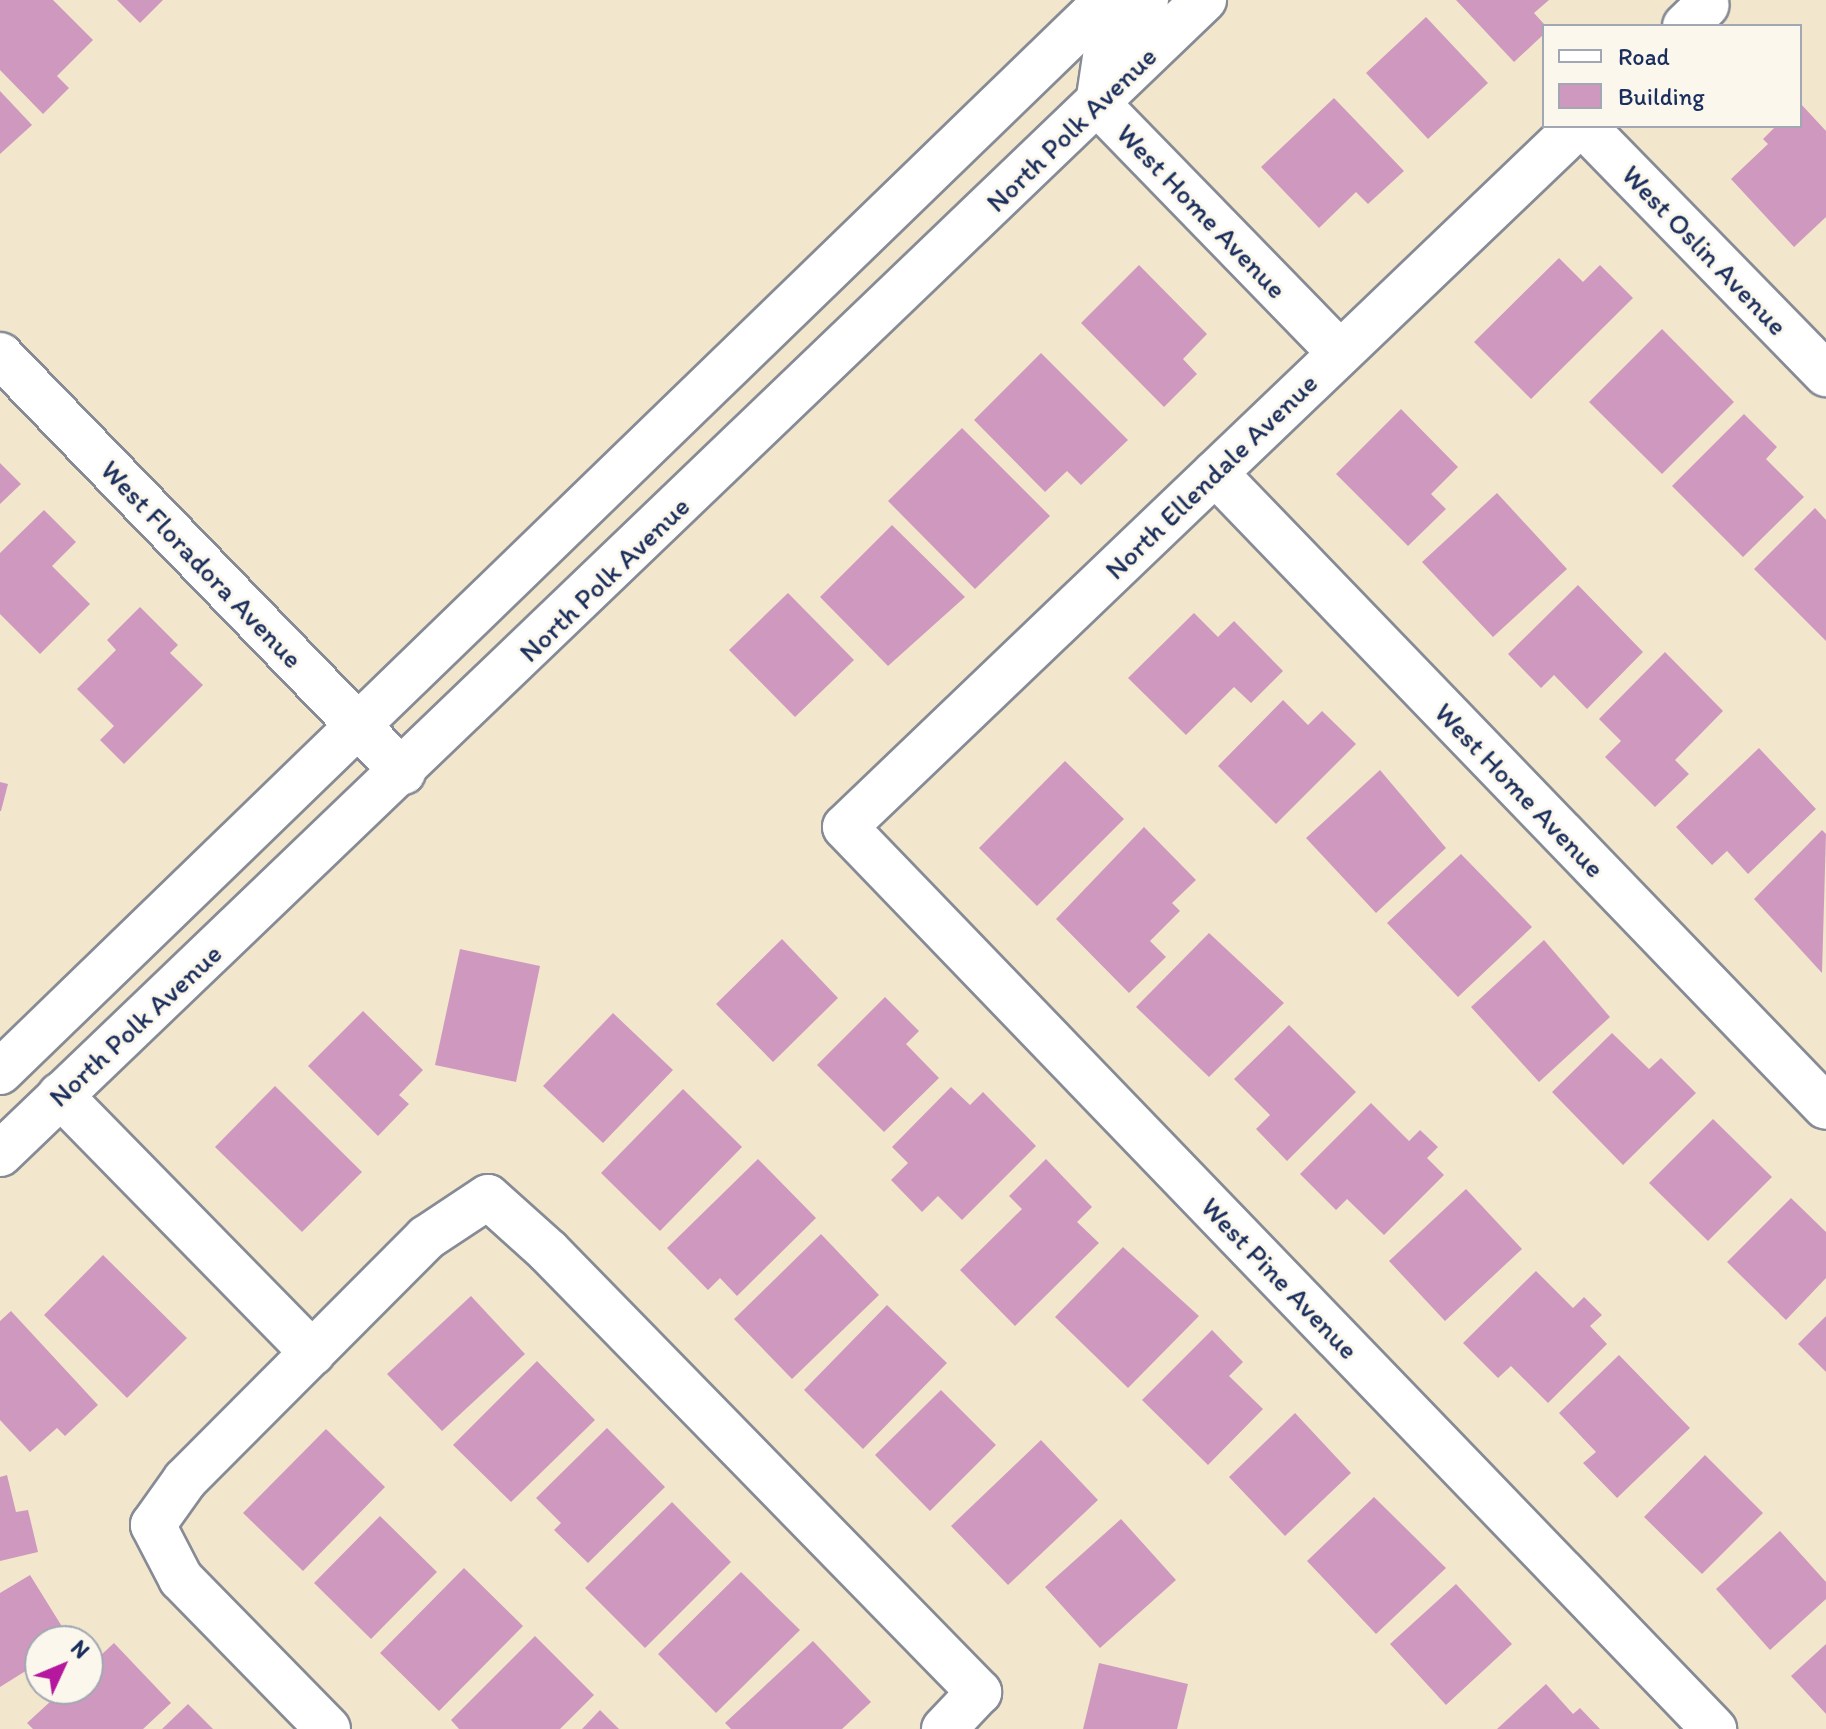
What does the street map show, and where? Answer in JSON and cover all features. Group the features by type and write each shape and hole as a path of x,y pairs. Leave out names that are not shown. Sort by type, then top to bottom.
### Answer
{"street":[{"name":"North Polk Avenue","path":"0,1072 1107,0"},
{"path":"1098,104 1108,37 1146,0"},
{"name":"North Polk Avenue","path":"0,1154 403,772 1204,0"},
{"name":"West Home Avenue","path":"1098,104 1339,352"},
{"name":"North Ellendale Avenue","path":"845,827 1339,352 1579,128"},
{"name":"West Oslin Avenue","path":"1583,128 1826,374"},
{"name":"West Floradora Avenue","path":"0,355 403,772"},
{"name":"West Home Avenue","path":"1215,473 1826,1107"},
{"name":"West Pine Avenue","path":"845,827 1714,1729"},
{"path":"60,1095 313,1353"},
{"path":"328,1729 181,1579 153,1525 185,1480 426,1238 488,1197 559,1262 979,1692 944,1729"}],"building":[{"path":"0,0 53,0 93,40 57,76 69,88 43,114 0,70"},
{"path":"117,0 163,0 140,23"},
{"path":"1456,0 1549,0 1534,13 1544,24 1542,36 1514,62"},
{"path":"1426,17 1488,83 1428,139 1366,73"},
{"path":"0,91 32,125 0,154"},
{"path":"1334,98 1404,171 1368,204 1356,192 1319,228 1261,167"},
{"path":"1802,105 1826,131 1826,217 1794,247 1731,179 1768,144 1763,139 1774,128 1802,128"},
{"path":"1559,258 1583,282 1600,265 1633,298 1531,399 1474,342"},
{"path":"1139,265 1207,334 1183,359 1197,374 1164,407 1081,323"},
{"path":"1662,329 1734,402 1662,474 1589,402"},
{"path":"1041,353 1128,440 1081,485 1067,471 1045,492 974,420"},
{"path":"1401,409 1458,467 1431,494 1446,509 1408,546 1336,474"},
{"path":"1744,414 1777,447 1766,459 1804,497 1743,557 1672,486"},
{"path":"962,428 1050,516 975,589 888,501"},
{"path":"0,463 21,484 0,504"},
{"path":"1497,493 1567,569 1493,637 1422,562"},
{"path":"1815,508 1826,520 1826,641 1754,569"},
{"path":"44,510 76,542 52,566 90,604 40,654 0,614 0,553"},
{"path":"892,525 965,597 888,666 820,597"},
{"path":"1578,585 1643,652 1587,709 1554,675 1541,688 1508,654"},
{"path":"788,593 854,660 795,717 729,650"},
{"path":"140,607 178,645 170,653 203,685 124,764 100,740 114,726 77,689 116,650 107,640"},
{"path":"1194,613 1218,637 1234,621 1283,671 1251,703 1234,687 1186,735 1128,678"},
{"path":"1665,652 1723,711 1675,760 1689,774 1655,807 1605,757 1621,741 1599,719"},
{"path":"1283,700 1308,725 1322,711 1356,744 1276,824 1218,766"},
{"path":"1759,748 1816,809 1748,874 1727,851 1712,865 1676,827"},
{"path":"1065,761 1124,819 1037,906 979,848"},
{"path":"1380,770 1446,848 1376,913 1306,838"},
{"path":"0,782 8,784 1,811 0,811"},
{"path":"1144,827 1196,880 1172,903 1180,911 1150,941 1166,957 1129,993 1056,919"},
{"path":"1822,830 1826,834 1822,973 1754,899"},
{"path":"1461,854 1532,927 1458,997 1387,923"},
{"path":"1209,933 1284,1003 1209,1077 1136,1007"},
{"path":"782,939 838,998 773,1062 716,1004"},
{"path":"1544,940 1610,1017 1539,1082 1471,1007"},
{"path":"460,949 540,966 516,1082 435,1065"},
{"path":"885,997 919,1031 906,1044 939,1078 884,1132 817,1065"},
{"path":"363,1011 423,1070 399,1095 409,1104 378,1136 308,1066"},
{"path":"613,1013 673,1070 603,1143 543,1086"},
{"path":"1289,1025 1356,1092 1287,1161 1256,1129 1270,1115 1234,1079"},
{"path":"1612,1033 1649,1069 1661,1058 1696,1093 1623,1165 1552,1092"},
{"path":"275,1086 362,1172 302,1232 215,1147"},
{"path":"951,1087 970,1105 983,1092 1036,1146 962,1220 938,1196 922,1212 891,1180 908,1163 892,1147"},
{"path":"683,1089 742,1147 660,1231 601,1173"},
{"path":"1371,1103 1409,1141 1420,1130 1438,1147 1427,1158 1444,1175 1384,1235 1347,1199 1336,1210 1300,1174"},
{"path":"1713,1119 1772,1177 1708,1241 1649,1183"},
{"path":"758,1159 816,1218 737,1296 720,1278 708,1290 667,1248"},
{"path":"1046,1159 1092,1207 1077,1222 1099,1243 1015,1326 960,1270 1022,1209 1009,1196"},
{"path":"1466,1189 1522,1249 1445,1321 1389,1261"},
{"path":"1791,1198 1826,1232 1826,1278 1786,1320 1727,1262"},
{"path":"821,1234 879,1295 792,1379 734,1319"},
{"path":"1123,1247 1199,1316 1128,1388 1055,1317"},
{"path":"103,1255 187,1338 127,1398 44,1315"},
{"path":"1536,1271 1573,1308 1584,1297 1602,1315 1590,1326 1607,1344 1548,1403 1511,1366 1498,1378 1463,1343"},
{"path":"471,1296 525,1354 442,1431 387,1374"},
{"path":"887,1305 947,1363 863,1449 804,1390"},
{"path":"11,1311 98,1405 65,1436 57,1428 30,1452 0,1420 0,1321"},
{"path":"1826,1316 1826,1372 1798,1344"},
{"path":"1212,1330 1243,1362 1229,1376 1263,1409 1208,1465 1142,1400"},
{"path":"1619,1355 1690,1428 1617,1498 1583,1463 1596,1452 1559,1413"},
{"path":"537,1361 595,1420 511,1502 453,1445"},
{"path":"941,1390 996,1445 930,1511 875,1455"},
{"path":"1295,1413 1351,1473 1285,1536 1229,1477"},
{"path":"607,1428 665,1487 588,1563 554,1530 561,1523 536,1498"},
{"path":"326,1429 385,1487 303,1571 243,1513"},
{"path":"1041,1440 1098,1500 1008,1585 951,1526"},
{"path":"1705,1455 1763,1513 1702,1574 1644,1517"},
{"path":"7,1475 16,1512 28,1510 38,1552 0,1561 0,1477"},
{"path":"1374,1497 1446,1568 1376,1634 1307,1561"},
{"path":"672,1502 731,1562 645,1648 585,1588"},
{"path":"380,1516 437,1572 371,1639 314,1583"},
{"path":"1121,1519 1176,1580 1100,1648 1045,1587"},
{"path":"1780,1531 1826,1582 1826,1599 1770,1650 1716,1589"},
{"path":"464,1568 523,1626 439,1711 380,1653"},
{"path":"741,1572 800,1630 716,1713 658,1654"},
{"path":"30,1575 61,1625 24,1625 24,1672 0,1687 0,1593"},
{"path":"1456,1584 1512,1644 1446,1705 1390,1644"},
{"path":"535,1636 594,1695 560,1729 459,1729 451,1720"},
{"path":"813,1641 871,1702 842,1729 731,1729 725,1723"},
{"path":"114,1643 171,1703 143,1729 33,1729 27,1723 47,1705 104,1705 104,1652"},
{"path":"1826,1644 1826,1714 1791,1676"},
{"path":"1099,1663 1188,1684 1177,1729 1083,1729"},
{"path":"1546,1684 1573,1714 1580,1708 1600,1729 1497,1729"},
{"path":"188,1704 213,1729 162,1729"},
{"path":"600,1710 619,1729 582,1729"}]}
